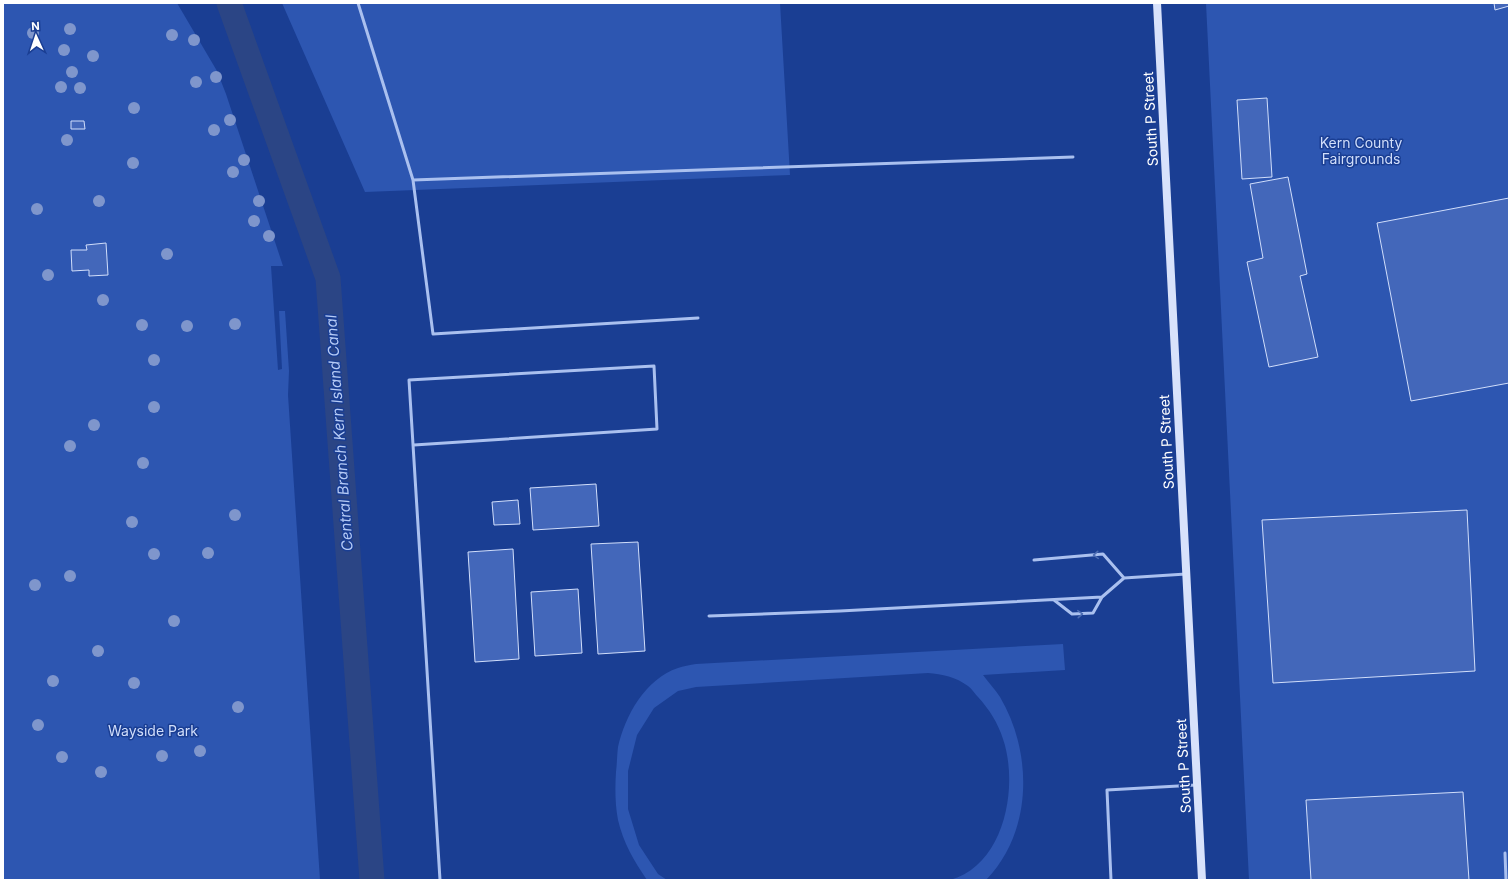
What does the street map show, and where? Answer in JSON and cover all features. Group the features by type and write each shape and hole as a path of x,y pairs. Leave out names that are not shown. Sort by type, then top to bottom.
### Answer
{"street":[{"name":"South P Street","path":"1157,3 1202,880"}],"lane":[{"path":"358,3 413,180 433,334 698,318"},
{"path":"413,180 1073,157"},
{"path":"414,445 657,429 654,366 409,380 440,880"},
{"path":"1034,560 1103,554 1124,578"},
{"path":"1054,600 1072,614 1093,613 1102,597 1124,578 1186,574"},
{"path":"709,616 1102,597"},
{"path":"1111,880 1107,790 1198,785"},
{"path":"1505,853 1506,880"}],"green space":[{"name":"Wayside Park","path":"3,3 177,3 217,71 226,94 283,266 271,266 278,370 282,369 279,311 285,311 289,371 288,395 320,880 3,880"},
{"path":"282,3 780,3 790,175 365,192"},
{"name":"Kern County Fairgrounds","path":"1206,3 1509,3 1509,880 1249,880"},
{"path":"1063,644 1065,670 983,675 1000,697 1011,719 1018,742 1022,767 1023,792 1020,816 1013,839 1001,861 986,880 950,880 969,872 984,858 995,841 1003,822 1008,800 1008,758 999,727 989,711 969,687 954,678 933,673 696,687 678,691 654,708 637,735 628,771 628,809 639,845 658,874 667,880 647,880 626,844 618,820 615,790 618,747 621,735 631,711 638,700 646,690 666,673 680,667 696,664"}],"building":[{"path":"1494,3 1509,3 1509,6 1495,10"},
{"path":"1267,98 1272,177 1242,179 1237,100"},
{"path":"71,121 84,121 85,129 71,129"},
{"path":"1288,177 1307,274 1300,276 1318,357 1269,367 1247,262 1263,258 1250,184"},
{"path":"1509,198 1509,383 1411,401 1377,223"},
{"path":"106,243 108,275 89,276 89,270 72,271 71,250 87,250 86,245"},
{"path":"596,484 599,526 533,530 530,488"},
{"path":"518,500 520,524 494,525 492,502"},
{"path":"1467,510 1475,671 1273,683 1262,520"},
{"path":"638,542 645,651 598,654 591,544"},
{"path":"513,549 519,659 475,662 468,552"},
{"path":"578,589 582,653 535,656 531,592"},
{"path":"1463,792 1469,880 1311,880 1306,800"}],"waterway":[{"name":"Central Branch Kern Island Canal","path":"229,3 328,278 372,880"}]}
